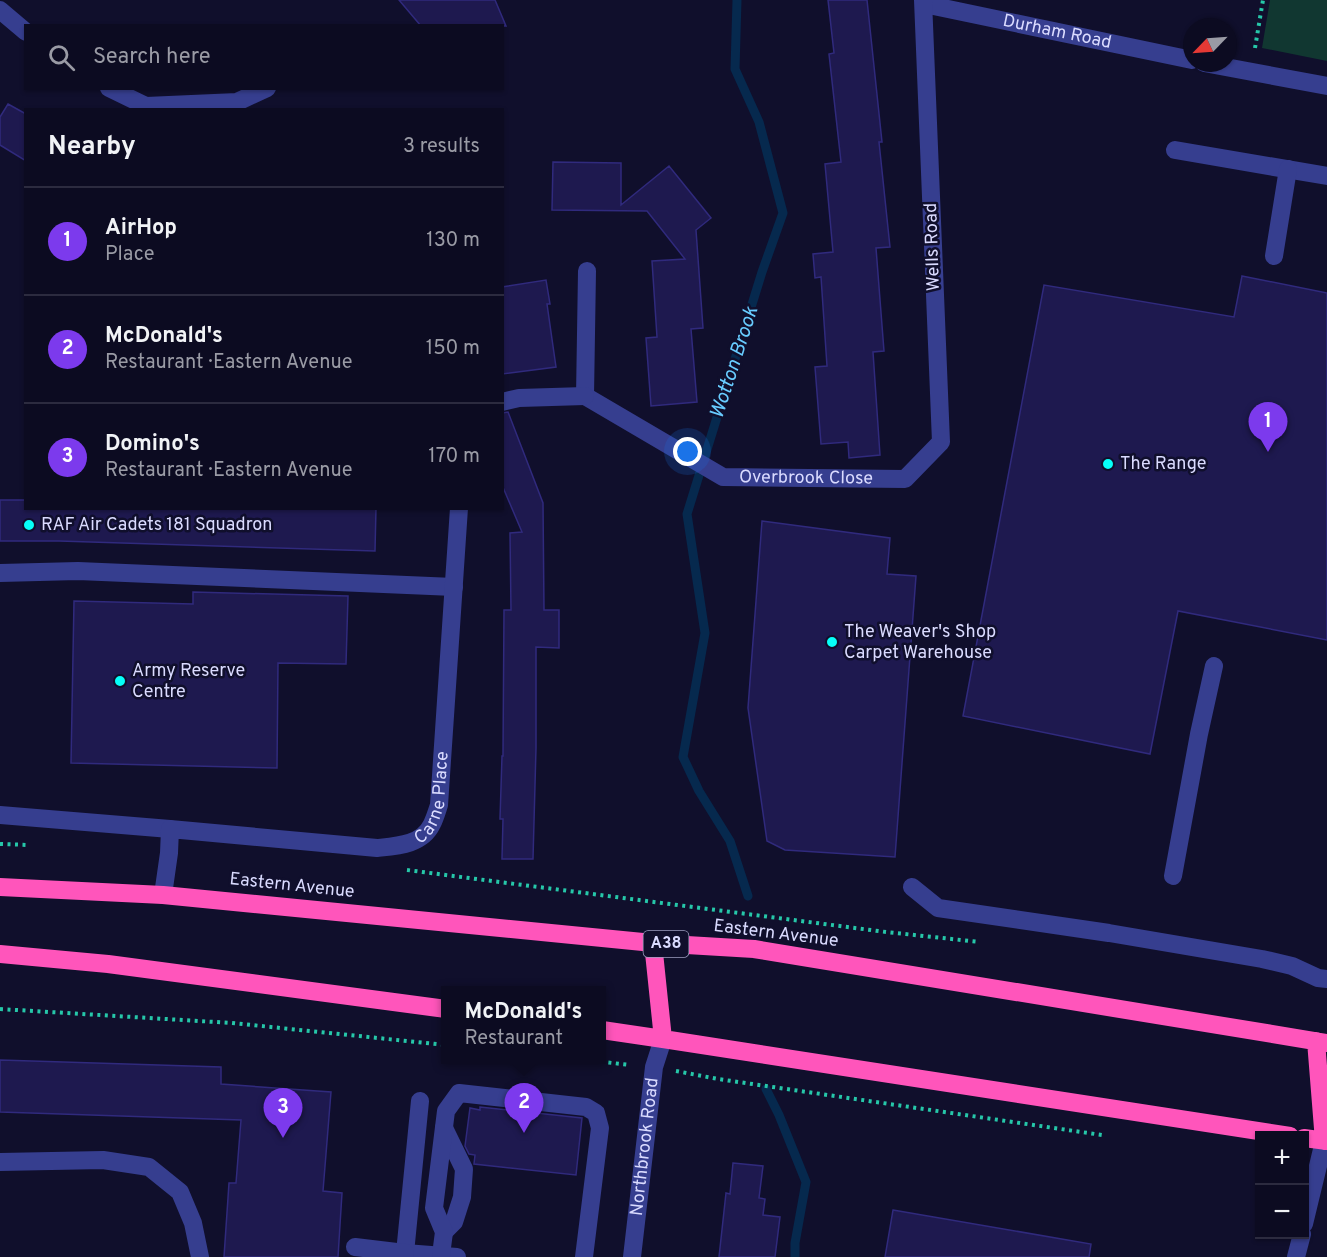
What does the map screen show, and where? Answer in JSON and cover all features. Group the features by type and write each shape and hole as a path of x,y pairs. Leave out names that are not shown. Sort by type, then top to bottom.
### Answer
{"highway":[{"name":"Eastern Avenue","path":"0,887 163,895 653,943 754,950 1321,1042"},
{"path":"653,943 663,1039"},
{"path":"0,954 108,964 441,1008"},
{"path":"606,1031 1258,1131"},
{"path":"1309,1139 1326,1141 1321,1042"}],"street":[{"name":"Durham Road","path":"923,2 1183,58"},
{"name":"Wells Road","path":"905,479 941,442 923,2"},
{"path":"0,10 24,30"},
{"path":"1237,70 1327,86"},
{"path":"113,90 146,106 237,102 263,90"},
{"path":"1175,150 1327,176"},
{"path":"1274,256 1288,169"},
{"path":"504,402 519,398 585,396 587,271"},
{"name":"Overbrook Close","path":"585,396 723,477 905,479"},
{"name":"Carne Place","path":"0,815 377,848 400,845 419,839 432,826 439,805 459,510"},
{"path":"0,573 78,571 454,587"},
{"path":"1173,876 1214,666"},
{"path":"163,895 170,829"},
{"path":"912,887 938,908 1109,933 1262,959 1292,966 1318,978 1327,979"},
{"name":"Northbrook Road","path":"632,1257 654,1067 663,1039"},
{"path":"355,1248 449,1256 444,1232 434,1208 446,1111 459,1093 586,1107 596,1113 600,1128 584,1257"},
{"path":"405,1253 420,1101"},
{"path":"444,1128 464,1169 462,1197 454,1222 444,1232"},
{"path":"1309,1208 1326,1141"},
{"path":"0,1162 103,1160 149,1167 180,1192 193,1223 200,1257"},
{"path":"1301,1256 1302,1239"}],"path":[{"path":"1251,73 1263,0"},
{"path":"399,869 886,932 991,943"},
{"path":"0,1009 232,1023 441,1044"},
{"path":"606,1061 1106,1135"}],"green space":[{"path":"1270,0 1327,0 1327,61 1262,48"}],"building":[{"path":"399,0 495,0 506,26 504,24 419,24"},
{"path":"828,0 867,0 890,247 876,248 884,351 873,352 880,455 849,458 848,442 821,444 815,367 827,366 821,277 815,278 813,254 833,252 825,164 841,162 829,54 834,53"},
{"path":"8,104 24,113 24,160 0,145 0,117"},
{"path":"553,162 621,163 621,205 669,166 711,218 696,230 703,328 691,329 697,402 651,406 646,338 657,337 652,261 685,259 647,211 552,210"},
{"name":"The Range","path":"1242,276 1327,293 1327,640 1178,611 1150,754 963,716 1044,285 1234,317"},
{"path":"546,280 556,367 504,374 504,287"},
{"path":"508,412 543,503 544,610 559,610 559,648 536,647 533,859 502,859 503,819 500,819 504,610 511,610 510,533 522,532 504,490 504,413"},
{"path":"0,500 24,500 24,510 376,510 375,551 0,541"},
{"name":"The Weaver's Shop Carpet Warehouse","path":"762,521 890,538 887,574 916,576 895,857 785,850 767,841 748,708"},
{"name":"Army Reserve Centre","path":"193,592 348,596 346,664 278,663 277,768 71,763 74,601 193,604"},
{"path":"0,1060 221,1067 221,1084 331,1092 323,1191 342,1193 338,1257 224,1257 229,1183 236,1183 241,1120 0,1112"},
{"path":"480,1107 582,1118 576,1175 474,1164 475,1155 469,1154 465,1146 470,1108 480,1110"},
{"path":"733,1163 763,1166 759,1198 765,1199 763,1215 780,1217 775,1257 719,1257 726,1193 730,1194"},
{"path":"893,1210 1091,1244 1089,1257 885,1257"}],"waterway":[{"name":"Wotton Brook","path":"737,0 735,69 759,122 783,213 762,272 687,514 705,633 683,757 699,791 730,841 748,896"},
{"name":"Wotton Brook","path":"766,1089 806,1182 795,1243 795,1257"}],"place":[{"name":"AirHop","path":"1268,452"},
{"name":"The Range","path":"1108,464"},
{"name":"RAF Air Cadets 181 Squadron","path":"29,525"},
{"name":"The Weaver's Shop Carpet Warehouse","path":"832,642"},
{"name":"Army Reserve Centre","path":"120,681"},
{"name":"McDonald's","path":"524,1133"},
{"name":"Domino's","path":"283,1138"}]}
